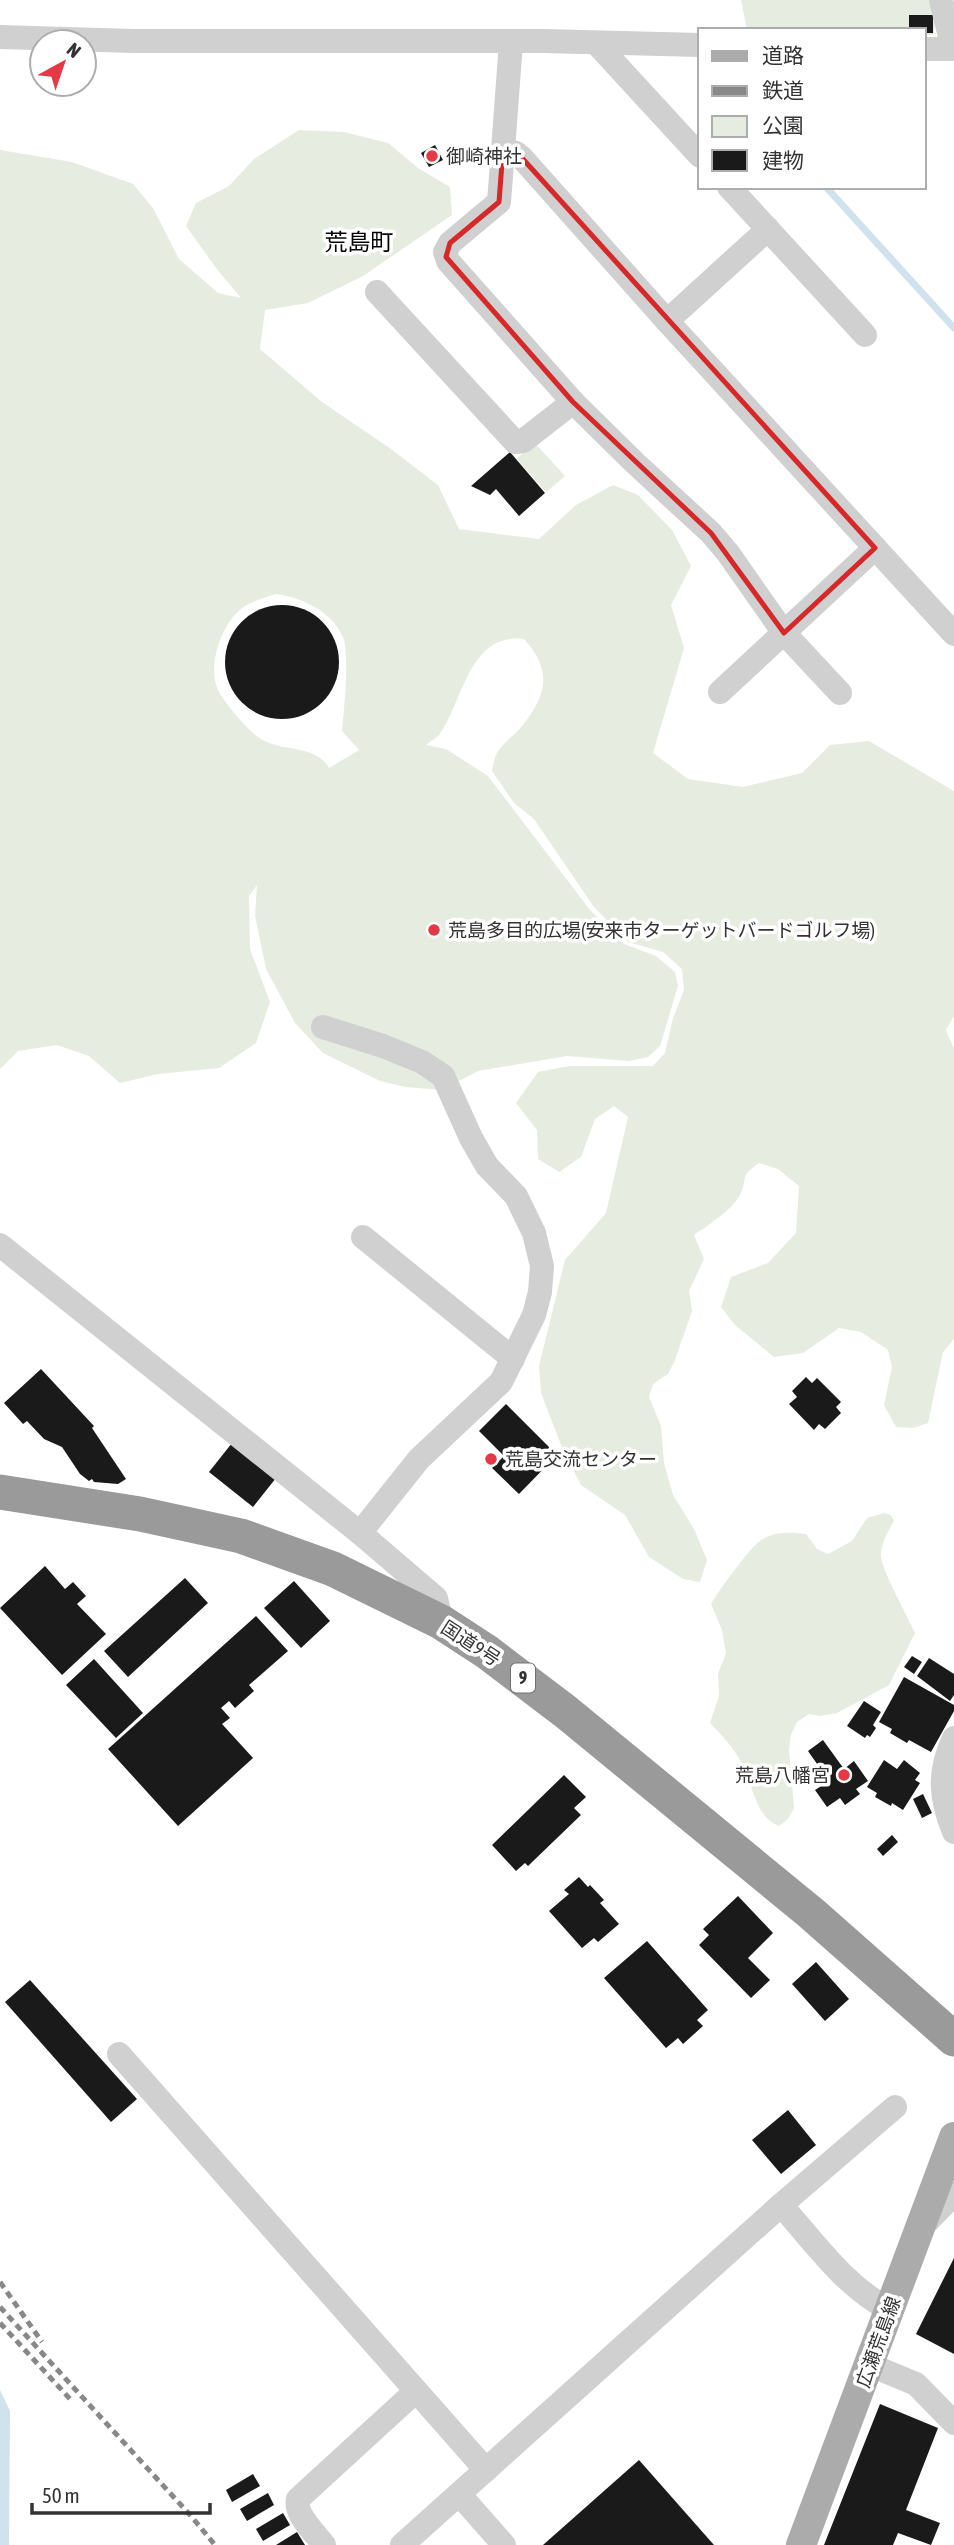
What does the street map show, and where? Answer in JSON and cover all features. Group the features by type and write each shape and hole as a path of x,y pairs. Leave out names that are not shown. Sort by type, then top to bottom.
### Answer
{"highway":[{"name":"国道9号","path":"0,1492 140,1514 241,1536 333,1569 441,1622 488,1652 566,1712 811,1913 954,2039"}],"main road":[{"name":"広瀬荒島線","path":"801,2545 954,2137"}],"street":[{"path":"926,49 954,49 941,0"},
{"path":"0,37 133,41 511,41 698,45"},
{"path":"511,41 499,202 450,243 445,252 446,257 573,402 710,533 728,553 784,633 840,693"},
{"path":"597,44 698,154"},
{"path":"503,150 516,153 522,158 667,321 954,634"},
{"path":"731,189 865,335"},
{"path":"667,321 768,229"},
{"path":"377,292 515,442 523,441 573,402"},
{"path":"720,692 876,548"},
{"path":"323,1027 383,1046 422,1062 443,1076 487,1166 516,1196 534,1233 542,1266 540,1292 534,1315 501,1382 419,1460 360,1533"},
{"path":"363,1237 513,1360"},
{"path":"0,1245 360,1533 436,1598 441,1622"},
{"path":"954,1738 942,1779 944,1806 954,1832"},
{"path":"119,2054 486,2470"},
{"path":"402,2545 781,2205 895,2108"},
{"path":"919,2231 954,2194"},
{"path":"781,2205 849,2283 869,2299 890,2310"},
{"path":"870,2365 916,2384 954,2423"},
{"path":"324,2545 297,2508 298,2499 416,2390"},
{"path":"459,2494 504,2545"}],"highlighted area":[{"path":"503,150 522,158 875,548 784,633 711,533 573,402 446,257 450,243 499,202"}],"green space":[{"path":"741,0 932,0 936,19 933,35 926,35 926,28 747,28"},
{"path":"299,130 344,132 388,143 418,168 450,187 452,215 363,276 308,303 265,310 260,349 322,402 438,485 459,529 539,539 576,505 613,485 638,495 672,530 691,566 671,605 684,648 653,753 688,779 743,787 802,773 830,745 869,741 954,791 954,1016 946,1030 954,1049 954,1339 943,1352 928,1423 913,1428 896,1427 884,1405 892,1367 888,1350 861,1332 839,1328 803,1353 774,1357 735,1325 721,1307 731,1277 768,1263 796,1233 799,1186 778,1169 759,1163 746,1175 743,1189 732,1206 694,1235 704,1259 689,1291 692,1311 668,1374 653,1384 649,1397 661,1426 664,1463 673,1495 694,1529 707,1560 700,1582 683,1579 649,1557 625,1515 581,1485 563,1450 541,1393 539,1366 565,1260 606,1213 628,1117 614,1106 595,1119 581,1157 559,1172 538,1159 537,1130 516,1103 538,1072 569,1066 653,1066 665,1053 673,1018 684,990 682,969 663,952 628,942 594,907 534,819 514,803 492,771 498,751 531,714 541,693 543,672 533,650 524,639 505,640 490,647 479,658 439,735 426,745 446,749 488,776 590,910 624,944 656,956 675,972 678,986 660,1046 648,1057 629,1061 567,1056 478,1071 442,1090 405,1087 380,1081 323,1053 295,1023 266,969 255,916 257,885 249,896 250,949 270,1002 256,1043 219,1068 158,1074 120,1083 89,1056 57,1045 18,1051 0,1069 0,150 72,162 133,184 153,208 179,259 218,293 241,298 186,226 196,203 229,186 254,159","holes":["276,594 306,602 324,613 343,637 346,669 342,731 359,750 329,768 323,760 306,751 276,745 258,737 232,710 215,682 218,648 227,625 234,616 245,606 258,600"]},
{"path":"533,441 565,476 546,492 517,459"},
{"path":"884,1513 891,1515 894,1521 883,1543 883,1565 915,1633 889,1685 837,1713 820,1716 809,1714 797,1722 791,1734 789,1750 794,1808 788,1819 779,1826 764,1815 738,1757 710,1723 719,1696 718,1674 726,1653 722,1630 711,1604 755,1545 770,1535 806,1534 817,1549 828,1554 852,1541 867,1518"}],"water":[{"path":"0,2390 10,2411 9,2545 0,2545"}],"building":[{"path":"909,15 933,15 933,33 926,33 926,28 909,28"},
{"name":"御崎神社","path":"435,145 443,160 429,167 421,153"},
{"path":"510,452 545,493 519,516 496,489 490,495 471,486"},
{"path":"282,605 304,610 322,622 334,640 339,662 334,684 322,702 304,714 282,719 260,714 242,702 230,684 225,662 230,640 242,622 260,610"},
{"path":"41,1369 94,1426 92,1428 126,1479 118,1484 94,1482 92,1479 89,1481 80,1474 62,1447 44,1439 27,1421 23,1424 4,1403"},
{"path":"806,1377 812,1383 817,1378 841,1402 836,1407 841,1413 825,1429 819,1424 814,1430 789,1404 797,1397 792,1391"},
{"name":"荒島交流センター","path":"506,1404 557,1455 519,1494 492,1468 504,1456 479,1431"},
{"path":"232,1443 276,1478 253,1507 209,1472"},
{"path":"45,1566 65,1589 73,1582 86,1596 77,1604 106,1634 62,1675 0,1608"},
{"path":"185,1578 208,1603 128,1677 104,1651"},
{"path":"294,1581 330,1621 301,1648 264,1608"},
{"path":"256,1616 288,1651 249,1685 254,1691 235,1708 229,1701 221,1708 230,1718 222,1724 253,1758 178,1826 108,1749"},
{"path":"912,1656 922,1662 914,1674 904,1667"},
{"path":"929,1658 954,1674 954,1695 950,1701 917,1676"},
{"path":"94,1659 143,1713 116,1738 66,1685"},
{"path":"904,1677 954,1705 954,1711 931,1752 909,1740 907,1743 890,1733 892,1729 879,1722"},
{"path":"864,1701 881,1712 873,1725 876,1728 870,1737 867,1735 865,1738 847,1726"},
{"name":"荒島八幡宮","path":"823,1740 844,1769 854,1761 868,1781 856,1789 860,1794 845,1805 840,1798 827,1807 815,1790 829,1781 808,1751"},
{"path":"884,1760 897,1769 904,1760 920,1773 915,1780 920,1783 903,1810 875,1797 877,1793 867,1787"},
{"path":"564,1775 586,1797 574,1808 581,1815 528,1866 525,1863 516,1871 492,1845"},
{"path":"923,1794 932,1813 922,1818 913,1799"},
{"path":"892,1835 898,1842 883,1856 877,1849"},
{"path":"579,1877 604,1900 600,1903 619,1924 598,1942 594,1938 582,1948 549,1911 569,1894 564,1890"},
{"path":"738,1896 773,1933 748,1958 770,1980 751,1998 699,1945 709,1935 703,1929"},
{"path":"647,1941 708,2010 697,2020 703,2026 683,2044 678,2038 666,2048 604,1978"},
{"path":"816,1962 849,1999 825,2021 792,1984"},
{"path":"30,1980 137,2099 111,2122 5,2002"},
{"path":"788,2110 816,2145 781,2174 752,2140"},
{"path":"954,2258 954,2354 916,2334"},
{"path":"880,2404 938,2428 906,2510 940,2523 931,2545 898,2533 893,2545 824,2545"},
{"path":"639,2460 714,2545 543,2545"},
{"path":"253,2474 260,2486 232,2502 226,2490"},
{"path":"268,2493 274,2505 247,2521 240,2509"},
{"path":"283,2513 290,2525 263,2541 256,2529"},
{"path":"297,2532 305,2545 276,2545"}],"waterway":[{"path":"828,189 954,328"}],"railway":[{"path":"0,2282 42,2342"},
{"path":"0,2307 215,2545"},
{"path":"0,2323 71,2400"}],"place":[{"name":"御崎神社","path":"432,156"},
{"name":"荒島多目的広場(安来市ターゲットバードゴルフ場)","path":"434,930"},
{"name":"荒島交流センター","path":"491,1459"},
{"name":"荒島八幡宮","path":"844,1775"}],"district":[{"name":"荒島町","path":"359,242"}]}
